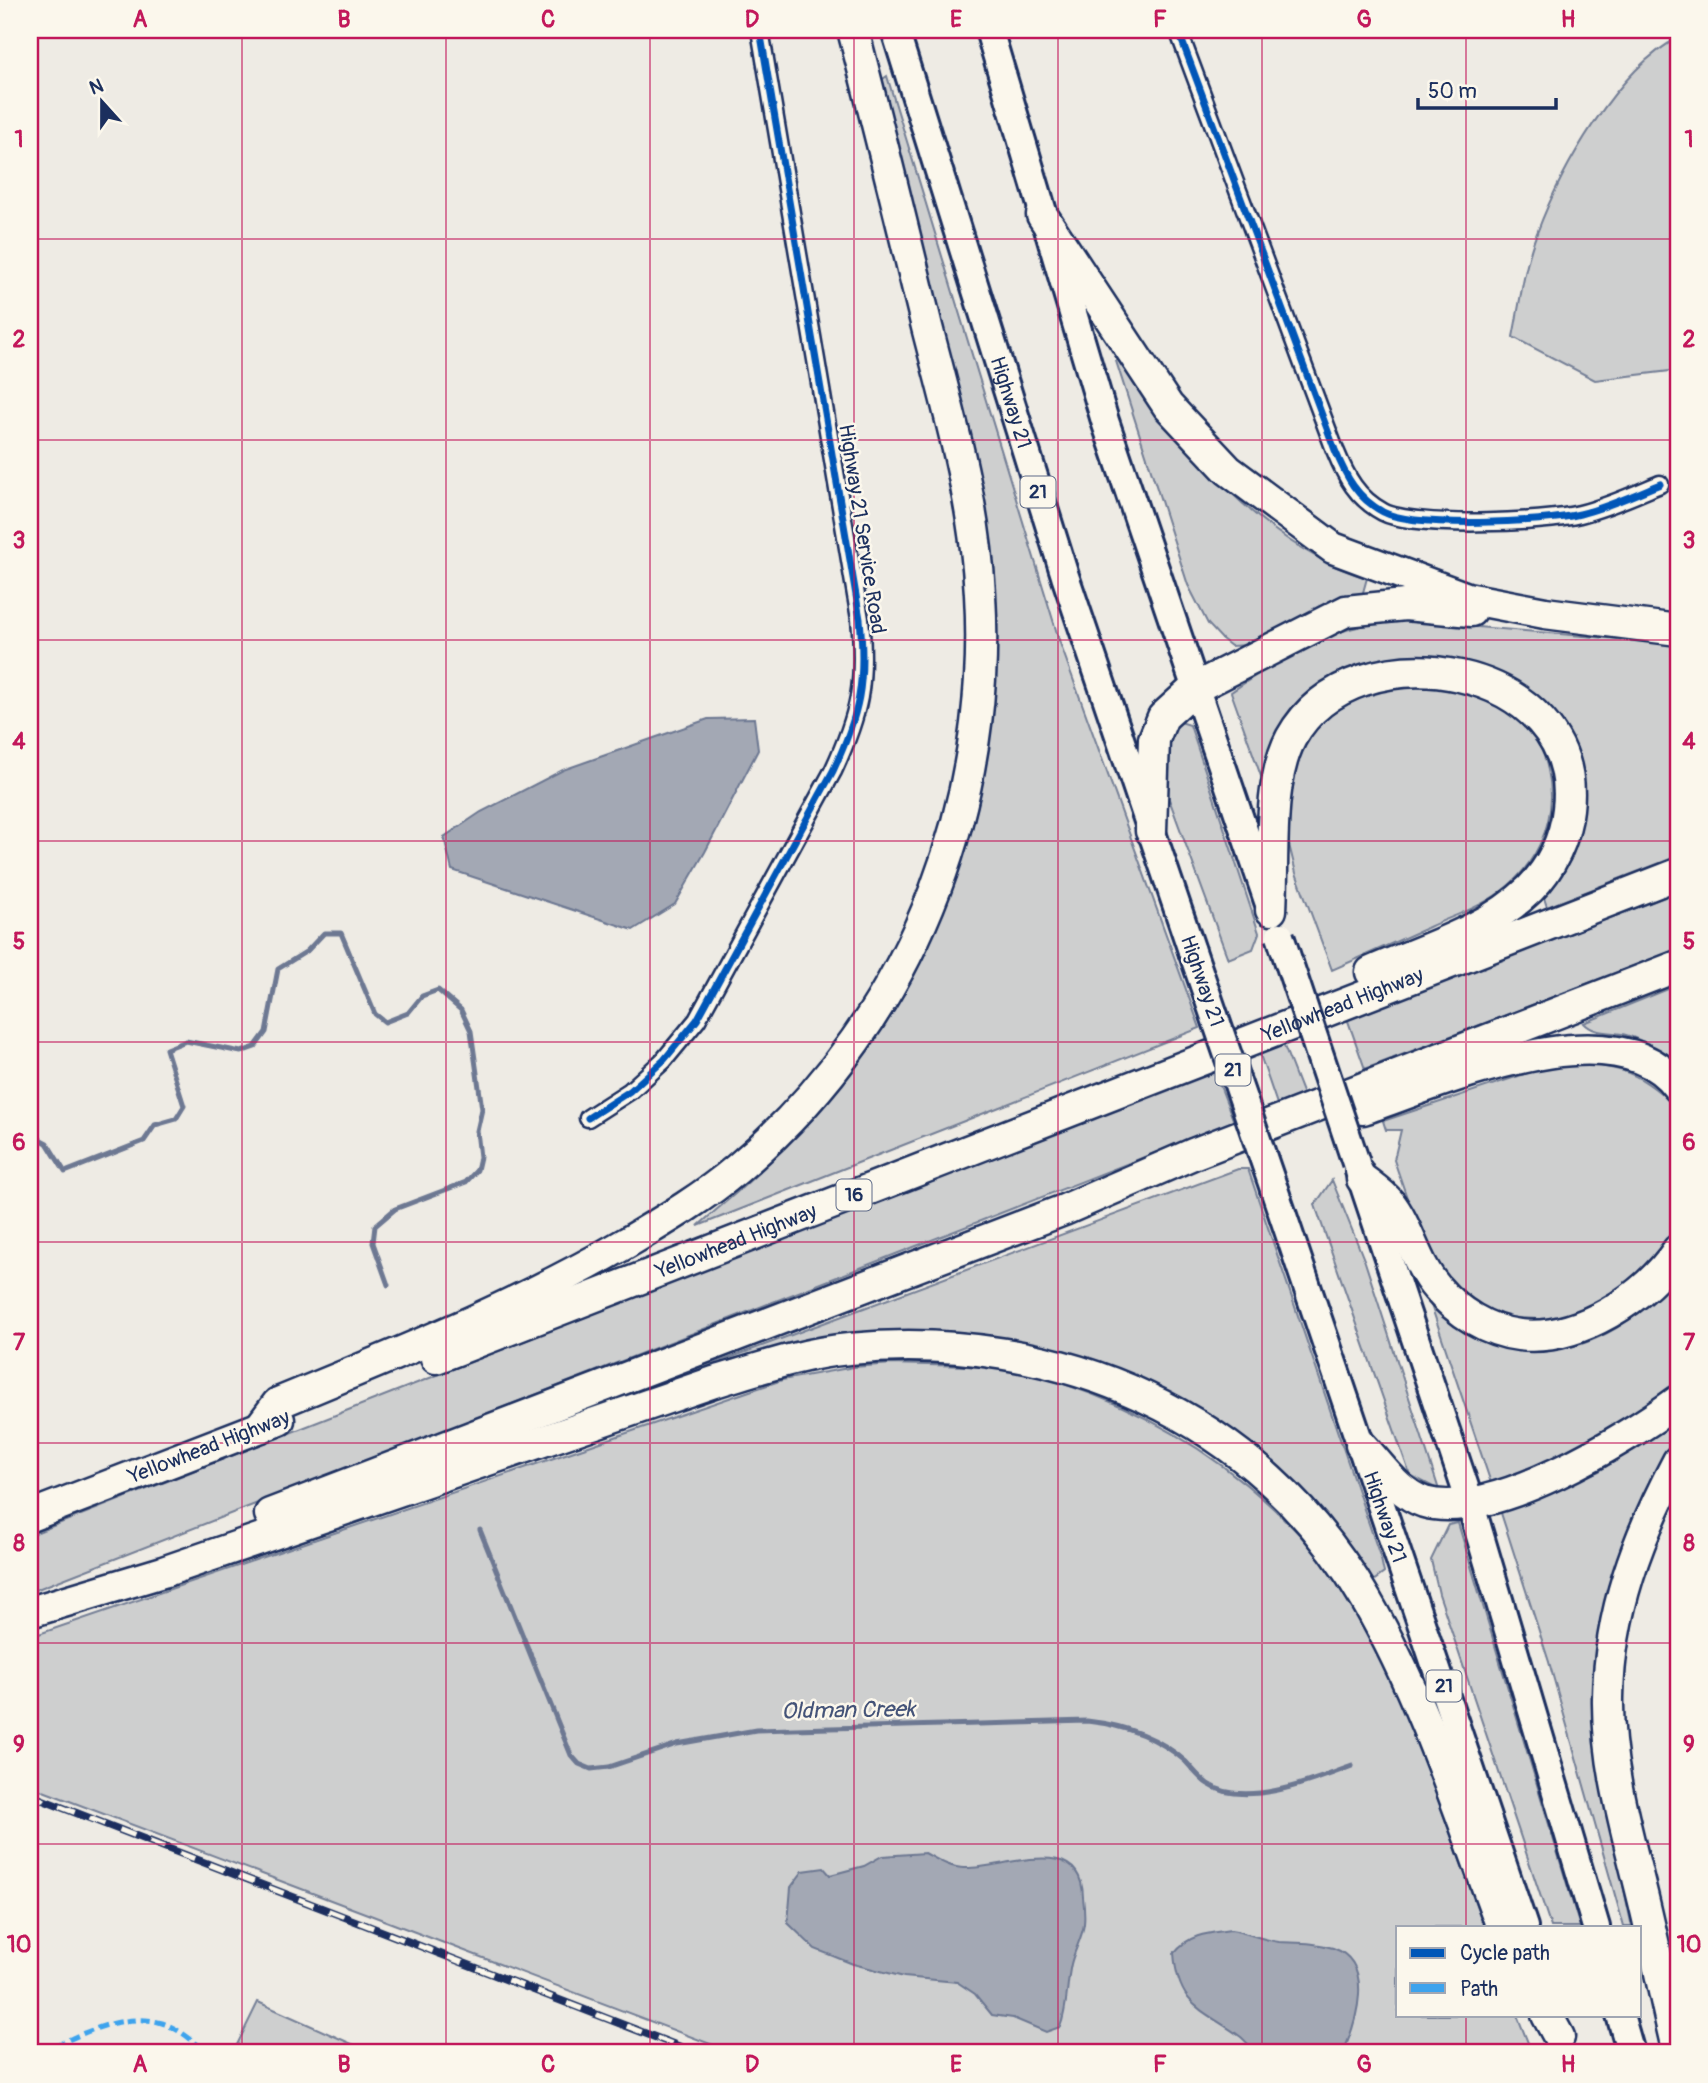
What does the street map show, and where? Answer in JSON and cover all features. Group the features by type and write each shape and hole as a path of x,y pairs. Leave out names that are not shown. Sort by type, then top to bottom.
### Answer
{"highway":[{"path":"260,1427 278,1403 477,1320 555,1281 656,1225 736,1170 784,1124 842,1055 892,983 927,914 964,804 972,757 982,646 976,550 950,418 853,30"},
{"path":"1042,215 1168,406 1228,470 1333,548 1467,598 1545,613 1678,630"},
{"path":"1152,831 1154,739 1163,717 1195,688 1346,611 1405,606 1545,613"},
{"path":"1276,923 1278,770 1299,725 1330,697 1368,678 1393,673 1459,676 1482,682 1507,694 1529,707 1545,724 1565,764 1569,801 1563,835 1545,873 1513,904 1483,923 1369,973 1348,1001"},
{"name":"Yellowhead Highway","path":"30,1516 1678,874"},
{"path":"1064,1210 1193,1154 1678,966"},
{"path":"30,1606 1064,1210 1511,1059 1554,1049 1620,1054 1648,1063 1671,1077 1678,1087"},
{"path":"1359,1171 1391,1204 1417,1259 1436,1287 1459,1310 1502,1332 1521,1335 1545,1334 1581,1325 1643,1290 1678,1250"},
{"path":"30,1612 163,1572 780,1362 845,1349 908,1346 999,1350 1040,1359 1128,1389 1195,1424 1273,1483 1315,1528 1365,1598 1390,1644 1418,1706 1503,1926"},
{"path":"1361,1445 1408,1495 1425,1502 1471,1502 1510,1492 1581,1462 1678,1401"},
{"path":"1678,1461 1636,1548 1625,1583 1616,1622 1608,1698 1618,1802 1678,2053"}],"main road":[{"name":"Highway 21","path":"895,30 1065,576 1524,1926"},
{"path":"989,30 1105,421 1471,1502 1596,1926"},
{"path":"1620,2016 1631,2053"}],"street":[{"name":"Highway 21 Service Road","path":"588,1118 630,1091 664,1060 697,1020 833,771 850,733 861,696 864,666 860,619 760,30"},
{"path":"1178,30 1335,450 1347,480 1361,497 1385,513 1418,521 1526,520 1577,515 1660,484"}],"shaded area":[{"path":"1678,38 1678,370 1595,380 1513,337 1526,271 1547,208 1576,151 1594,123 1634,73 1655,53"},
{"path":"887,76 1060,643 1200,1028 698,1226 763,1168 797,1130 843,1070 913,967 938,922 954,885 967,846 986,766 992,725 997,643 992,562 982,501 949,351 880,81"},
{"path":"1120,358 1168,424 1227,489 1259,518 1294,543 1330,564 1367,578 1362,596 1300,617 1248,645 1231,646 1222,639 1208,624 1188,585 1116,361"},
{"path":"1394,620 1678,644 1678,856 1547,907 1544,898 1570,860 1577,843 1581,821 1580,776 1567,735 1551,710 1530,691 1506,676 1479,666 1450,660 1380,662 1352,668 1326,680 1299,704 1283,728 1270,753 1262,779 1231,692 1308,645 1347,630"},
{"path":"1438,683 1491,702 1521,722 1533,735 1542,751 1551,789 1550,808 1540,844 1518,876 1488,900 1332,970 1296,873 1284,824 1283,799 1307,732 1354,695 1392,685"},
{"path":"754,718 758,750 705,852 675,904 633,930 452,870 444,837 481,812 563,770 708,719"},
{"path":"1177,721 1190,725 1259,933 1253,949 1228,959 1169,799 1164,772 1167,731"},
{"path":"1678,892 1678,949 1365,1069 1347,1018"},
{"path":"1678,985 1678,1067 1641,1041 1626,1035 1598,1031 1584,1023"},
{"path":"1282,1041 1303,1095 1277,1104 1258,1049"},
{"path":"1555,1064 1593,1065 1622,1071 1648,1084 1678,1108 1678,1230 1670,1245 1628,1292 1556,1320 1501,1317 1478,1308 1446,1280 1417,1227 1394,1160 1401,1130 1386,1130 1383,1121"},
{"path":"1214,1070 1234,1122 30,1592 30,1535"},
{"path":"1238,1169 1248,1169 1381,1559 1384,1573 1373,1581 1328,1523 1269,1464 975,1336 627,1396"},
{"path":"1332,1180 1365,1262 1439,1490 1410,1475 1315,1205"},
{"path":"1678,1276 1678,1390 1539,1469 1491,1483 1431,1305 1435,1303 1530,1347 1559,1349 1598,1338 1616,1328 1650,1304"},
{"path":"892,1364 999,1368 1034,1375 1092,1394 1147,1419 1198,1449 1246,1485 1290,1525 1329,1570 1364,1619 1392,1673 1484,1926 1396,1926 1396,2016 1517,2016 1532,2053 734,2053 30,1786 30,1637 782,1380 854,1367"},
{"path":"1678,1420 1678,1443 1668,1458 1596,1738 1598,1766 1632,1926 1624,1926 1549,1662 1501,1513 1503,1509 1599,1471"},
{"path":"1458,1523 1580,1926 1551,1926 1439,1594 1431,1560 1448,1525"},
{"path":"925,1853 960,1868 1039,1858 1070,1865 1079,1877 1084,1903 1084,1924 1071,1964 1060,2027 1046,2032 1013,2018 992,2015 975,1994 957,1982 904,1977 853,1964 815,1949 788,1923 791,1887 803,1871 824,1868 830,1875 864,1866 882,1856"},
{"path":"1231,1930 1273,1941 1326,1946 1346,1956 1355,1967 1359,1995 1353,2026 1343,2053 1291,2055 1258,2052 1195,2005 1181,1985 1174,1953 1193,1938"},
{"path":"258,2002 372,2053 233,2053"}],"waterway":[{"name":"Oldman Creek","path":"30,1134 47,1143 65,1172 144,1141 155,1125 176,1119 184,1106 166,1049 186,1041 241,1052 255,1047 266,1032 278,969 307,951 324,933 341,933 375,1014 385,1022 408,1013 422,996 438,990 461,1010 471,1031 482,1109 477,1131 480,1157 477,1170 466,1182 395,1209 375,1226 373,1243 388,1285"},
{"name":"Oldman Creek","path":"480,1530 571,1755 579,1764 591,1769 609,1767 677,1744 756,1730 1087,1721 1114,1725 1151,1738 1174,1752 1208,1784 1223,1791 1241,1794 1280,1790 1352,1766"}],"railway":[{"path":"30,1795 696,2053"}],"marked path":[{"path":"42,2053 100,2027 132,2020 162,2023 186,2036 208,2053"}],"cycle path":[{"path":"588,1118 630,1091 664,1060 697,1020 833,771 849,732 859,697 862,662 860,619 760,30"},
{"path":"1178,30 1335,450 1348,478 1366,500 1383,512 1399,517 1449,522 1510,522 1580,514 1660,484"}]}
